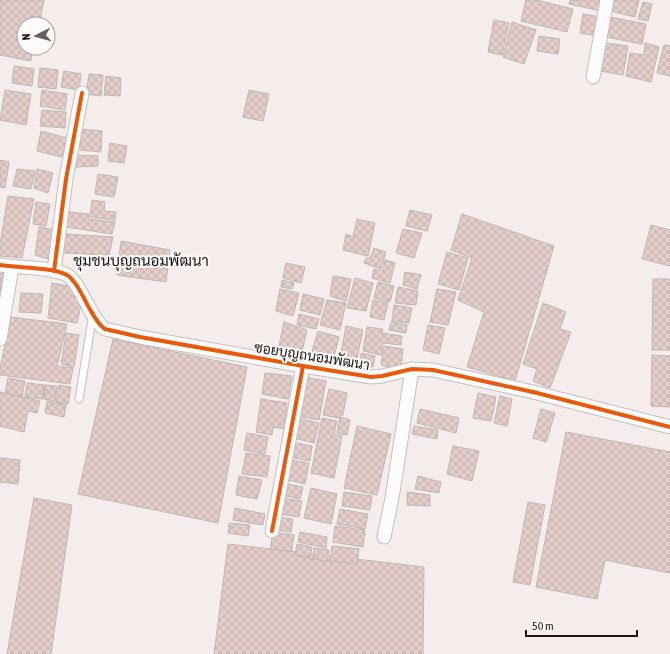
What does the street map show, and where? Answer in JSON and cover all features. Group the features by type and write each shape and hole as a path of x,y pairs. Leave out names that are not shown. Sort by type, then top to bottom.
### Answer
{"street":[{"path":"593,77 607,0"},
{"path":"54,271 66,179 82,93"},
{"path":"0,339 6,266"},
{"name":"ซอยบุญถนอมพัฒนา","path":"6,266 54,271 67,275 71,278 85,298 100,326 105,329 140,337 371,377 412,369 434,370 525,390 670,427"},
{"path":"272,531 303,366"},
{"path":"384,536 392,498 412,369"}],"lane":[{"path":"79,399 93,314"}],"building":[{"path":"0,0 44,0 41,16 16,16 16,56 32,56 31,61 0,55"},
{"path":"526,0 536,0 573,9 567,32 521,21"},
{"path":"570,0 602,0 601,11 569,4"},
{"path":"613,0 639,0 635,17 610,11"},
{"path":"643,2 652,4 648,21 638,19"},
{"path":"583,14 601,17 598,36 580,33"},
{"path":"610,17 646,24 642,44 606,37"},
{"path":"494,20 509,23 502,55 488,52"},
{"path":"512,22 536,30 524,64 503,57"},
{"path":"539,36 560,39 558,54 537,51"},
{"path":"605,43 628,46 623,75 600,71"},
{"path":"645,43 659,47 651,82 626,76 630,53 644,55"},
{"path":"664,45 670,46 670,76 657,73"},
{"path":"14,66 34,69 32,86 12,83"},
{"path":"40,68 58,70 56,89 38,87"},
{"path":"64,71 81,74 79,90 61,87"},
{"path":"89,74 103,75 101,96 86,94"},
{"path":"106,76 121,78 120,96 104,95"},
{"path":"5,90 31,94 26,125 0,120"},
{"path":"42,90 67,94 65,110 40,106"},
{"path":"249,90 269,94 263,121 243,117"},
{"path":"42,110 66,112 65,128 40,126"},
{"path":"81,129 102,131 101,152 80,150"},
{"path":"41,131 67,138 62,157 37,151"},
{"path":"110,143 127,146 124,163 108,161"},
{"path":"75,155 98,156 98,166 75,167"},
{"path":"0,160 9,162 5,188 0,187"},
{"path":"17,169 35,171 31,189 13,186"},
{"path":"37,169 53,173 48,193 34,188"},
{"path":"98,174 118,177 114,197 95,194"},
{"path":"8,196 34,199 22,258 0,256 0,245"},
{"path":"92,200 105,202 104,211 116,212 115,220 90,217"},
{"path":"36,202 50,204 46,226 33,224"},
{"path":"410,210 432,215 427,231 406,226"},
{"path":"67,212 89,214 88,219 115,222 112,234 66,227"},
{"path":"462,214 554,246 515,381 467,367 484,312 458,300 472,258 451,250"},
{"path":"357,219 375,223 368,256 343,250 346,234 353,237"},
{"path":"651,225 670,230 670,266 642,259"},
{"path":"39,227 55,230 51,260 35,255"},
{"path":"403,229 422,233 414,258 396,253"},
{"path":"65,234 113,237 109,255 64,253"},
{"path":"121,241 170,250 166,282 117,275"},
{"path":"374,248 386,252 381,269 364,263 366,258 370,258"},
{"path":"447,252 468,258 459,290 438,284"},
{"path":"385,260 395,263 390,283 372,278 374,269 383,271"},
{"path":"286,263 305,267 301,283 283,278"},
{"path":"405,272 421,275 417,289 403,285"},
{"path":"0,273 7,275 0,310"},
{"path":"333,276 351,279 346,301 330,296"},
{"path":"355,278 373,283 366,311 347,308"},
{"path":"653,279 670,279 670,350 652,350"},
{"path":"282,280 294,283 292,289 281,287"},
{"path":"378,282 394,286 390,302 374,298"},
{"path":"52,283 74,287 75,302 81,305 77,323 48,318"},
{"path":"398,287 418,291 416,305 395,303"},
{"path":"280,289 299,293 293,316 276,311"},
{"path":"437,289 456,292 448,325 430,322"},
{"path":"21,293 43,294 41,313 19,312"},
{"path":"303,294 324,299 320,315 300,310"},
{"path":"327,300 346,303 340,330 320,325"},
{"path":"373,300 388,303 384,320 370,317"},
{"path":"543,303 566,312 560,329 571,332 550,388 533,381 537,369 523,364"},
{"path":"394,305 412,308 409,323 392,321"},
{"path":"299,314 319,319 316,329 297,325"},
{"path":"11,317 67,324 57,366 73,368 70,384 0,375 0,368"},
{"path":"284,322 307,330 301,356 278,350"},
{"path":"391,322 407,325 406,333 389,330"},
{"path":"428,325 445,328 439,354 423,350"},
{"path":"346,326 363,330 356,363 340,359"},
{"path":"367,327 383,329 382,333 402,336 401,345 383,343 381,355 363,351"},
{"path":"318,331 339,337 332,364 310,358"},
{"path":"66,333 79,335 74,367 61,364"},
{"path":"113,339 247,367 218,523 78,494"},
{"path":"384,346 403,349 401,369 381,365"},
{"path":"361,353 375,356 373,367 360,364"},
{"path":"652,355 670,356 670,407 651,406"},
{"path":"265,373 292,376 288,399 262,394"},
{"path":"305,377 326,381 319,420 298,416"},
{"path":"8,378 25,381 22,397 5,393"},
{"path":"27,383 44,385 43,399 25,397"},
{"path":"45,385 57,386 55,401 44,399"},
{"path":"59,385 71,387 68,404 56,402"},
{"path":"329,389 347,393 343,415 340,415 339,418 323,415"},
{"path":"0,392 40,401 37,413 28,411 24,432 0,426"},
{"path":"478,393 496,397 491,421 473,418"},
{"path":"500,396 512,399 507,426 494,423"},
{"path":"261,399 287,403 284,429 273,427 272,435 256,432"},
{"path":"47,401 66,405 64,417 45,413"},
{"path":"420,409 459,418 456,433 417,423"},
{"path":"541,409 555,413 546,442 533,438"},
{"path":"340,417 350,420 347,435 337,433"},
{"path":"298,418 319,423 314,443 294,438"},
{"path":"322,418 337,421 334,434 342,436 334,478 311,473"},
{"path":"357,426 391,434 377,495 344,488"},
{"path":"414,426 438,430 437,439 412,434"},
{"path":"566,432 670,452 670,573 605,560 597,599 536,587"},
{"path":"247,433 268,437 265,454 244,450"},
{"path":"292,442 312,446 310,461 289,457"},
{"path":"453,446 479,451 472,481 447,474"},
{"path":"246,453 270,456 267,477 242,474"},
{"path":"0,458 20,460 18,484 0,482"},
{"path":"291,460 309,463 305,484 288,480"},
{"path":"239,476 262,480 257,499 236,495"},
{"path":"418,476 441,482 439,493 415,489"},
{"path":"288,484 303,487 300,499 286,496"},
{"path":"311,488 337,494 331,524 304,518"},
{"path":"344,492 372,496 370,510 342,506"},
{"path":"407,492 430,495 430,506 407,505"},
{"path":"34,498 72,505 51,654 7,654"},
{"path":"282,498 302,501 299,517 280,514"},
{"path":"528,502 545,505 530,585 513,582"},
{"path":"235,508 265,514 263,525 233,520"},
{"path":"340,509 368,514 365,529 337,524"},
{"path":"276,517 293,519 291,532 275,530"},
{"path":"229,523 250,525 248,536 228,533"},
{"path":"335,526 365,530 363,547 333,542"},
{"path":"273,532 294,535 291,554 270,551"},
{"path":"300,532 327,537 326,548 298,542"},
{"path":"228,544 424,567 423,654 214,654"},
{"path":"297,544 312,547 310,558 295,555"},
{"path":"332,546 359,549 357,564 330,561"},
{"path":"314,548 329,550 327,561 313,559"}],"cycle path":[{"path":"54,271 66,179 82,93"},
{"path":"0,265 53,270 68,276 77,286 97,321 105,329 140,337 371,377 412,369 433,370 533,392 670,427"},
{"path":"272,531 303,366"}],"district":[{"name":"ชุมชนบุญถนอมพัฒนา","path":"141,261"}]}
